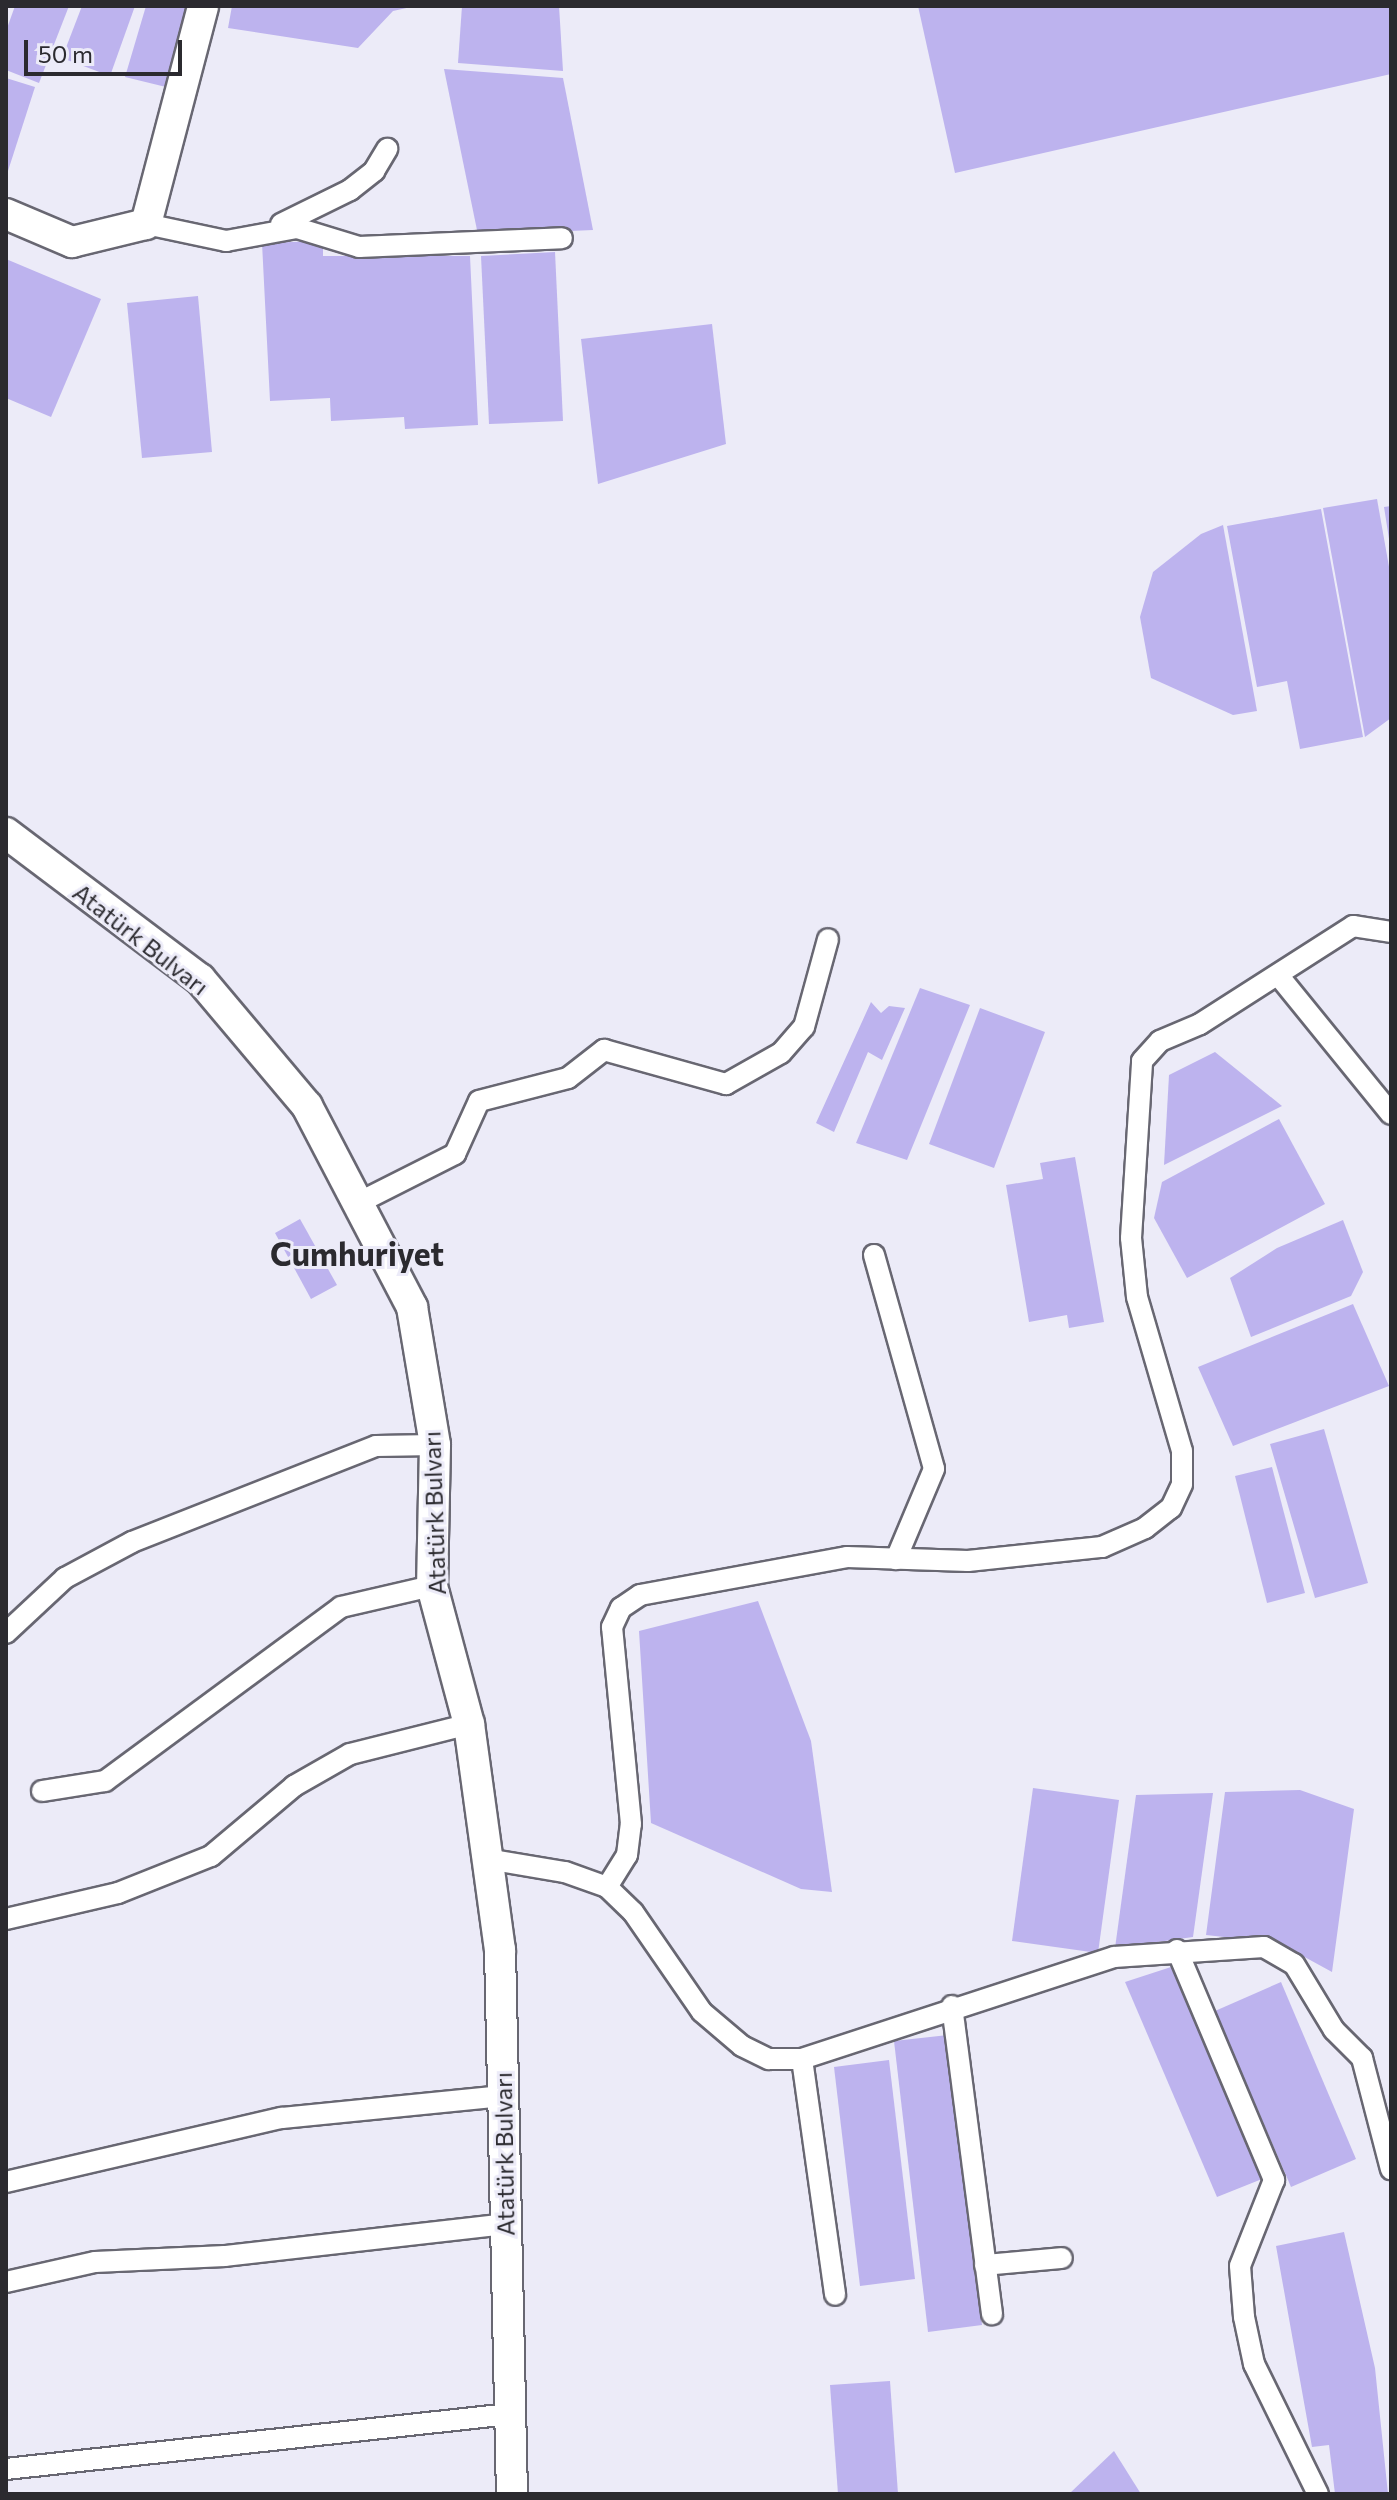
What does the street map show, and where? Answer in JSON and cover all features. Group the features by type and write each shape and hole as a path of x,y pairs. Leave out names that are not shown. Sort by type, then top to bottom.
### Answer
{"street":[{"path":"146,224 203,6"},
{"path":"6,214 72,242 146,224 226,241 266,229 350,190 374,171 387,149"},
{"path":"266,229 297,228 359,247 562,238"},
{"name":"Atatürk Bulvarı","path":"6,833 200,979 307,1106 412,1307 435,1445 432,1586 469,1724 500,1950 512,2494"},
{"path":"607,1887 627,1855 631,1824 612,1627 621,1608 675,1585 825,1559 1036,1558 1102,1547 1145,1528 1171,1508 1182,1484 1182,1451 1137,1297 1131,1238 1142,1061 1160,1041 1200,1024 1353,926 1391,932"},
{"path":"358,1203 455,1154 479,1101 568,1078 604,1050 726,1084 768,1061 804,1027 828,939"},
{"path":"1278,975 1391,1114"},
{"path":"874,1255 934,1469 896,1559"},
{"path":"6,1633 65,1578 132,1542 376,1446 435,1445"},
{"path":"42,1791 105,1781 341,1607 432,1586"},
{"path":"6,1919 118,1893 211,1856 294,1786 350,1754 469,1724"},
{"path":"487,1859 565,1872 607,1887 633,1912 702,2012 742,2046 769,2059 802,2059 952,2006 1114,1957 1177,1950 1264,1947 1294,1964 1334,2030 1362,2058 1391,2169"},
{"path":"1177,1950 1274,2180 1240,2266 1244,2317 1254,2364 1318,2494"},
{"path":"952,2006 992,2314"},
{"path":"802,2059 835,2295"},
{"path":"6,2182 282,2118 503,2096"},
{"path":"6,2282 95,2262 225,2256 506,2224"},
{"path":"985,2265 1062,2258"},
{"path":"6,2469 510,2414"}],"building":[{"path":"15,6 69,6 39,83 6,70 6,31"},
{"path":"82,6 135,6 110,76 62,58"},
{"path":"146,6 189,6 166,87 125,77"},
{"path":"232,6 411,7 393,11 358,48 228,28"},
{"path":"462,6 559,6 563,71 458,63"},
{"path":"918,6 1391,6 1391,74 955,173"},
{"path":"444,69 563,78 593,230 478,235"},
{"path":"6,78 35,87 7,174 6,174"},
{"path":"323,241 323,256 470,256 478,425 405,429 404,417 331,421 330,398 270,401 262,243"},
{"path":"555,252 563,421 489,424 481,256"},
{"path":"6,259 101,299 51,417 6,398"},
{"path":"198,296 212,452 142,458 127,303"},
{"path":"712,324 726,444 598,484 581,339"},
{"path":"1377,499 1391,578 1391,718 1365,737 1323,508"},
{"path":"1391,506 1391,538 1389,539 1384,507"},
{"path":"1321,509 1363,737 1300,749 1287,681 1257,687 1227,526"},
{"path":"1223,525 1257,711 1233,715 1151,678 1140,617 1153,572 1201,534"},
{"path":"920,988 970,1005 907,1160 856,1143"},
{"path":"871,1002 881,1013 889,1006 905,1008 882,1060 868,1052 834,1132 816,1123"},
{"path":"980,1008 1045,1032 994,1168 929,1144"},
{"path":"1215,1052 1282,1106 1164,1165 1169,1075"},
{"path":"1279,1119 1325,1204 1187,1278 1154,1218 1162,1182"},
{"path":"1075,1157 1104,1322 1069,1328 1067,1315 1029,1322 1006,1185 1043,1179 1040,1163"},
{"path":"300,1219 337,1285 311,1299 275,1233"},
{"path":"1343,1220 1363,1272 1351,1296 1251,1337 1230,1278 1277,1248"},
{"path":"1353,1304 1389,1386 1233,1446 1198,1367"},
{"path":"1324,1429 1368,1583 1315,1598 1270,1444"},
{"path":"1272,1467 1305,1593 1267,1603 1235,1476"},
{"path":"758,1601 811,1741 832,1892 801,1889 651,1823 639,1631"},
{"path":"1033,1788 1119,1800 1098,1953 1012,1941"},
{"path":"1300,1790 1354,1809 1332,1972 1279,1943 1206,1935 1225,1792"},
{"path":"1213,1793 1193,1937 1115,1948 1136,1795"},
{"path":"1171,1967 1262,2179 1217,2197 1125,1982"},
{"path":"1281,1982 1356,2159 1291,2187 1215,2011"},
{"path":"948,2035 982,2325 928,2332 894,2041"},
{"path":"889,2060 915,2279 860,2286 834,2067"},
{"path":"1344,2232 1375,2368 1388,2494 1335,2494 1329,2445 1312,2447 1276,2246"},
{"path":"890,2381 898,2494 838,2494 830,2385"},
{"path":"1114,2451 1141,2494 1069,2494"}],"district":[{"name":"Cumhuriyet","path":"357,1253"}]}
